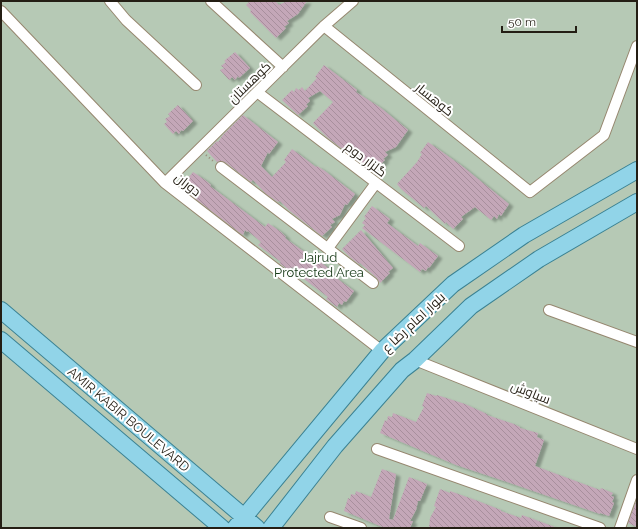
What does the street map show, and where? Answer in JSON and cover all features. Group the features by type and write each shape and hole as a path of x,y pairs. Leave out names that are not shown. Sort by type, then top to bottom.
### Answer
{"main road":[{"name":"بلوار امام رضا ع","path":"240,523 382,350 453,284 524,235 637,170"},
{"path":"271,528 335,446 402,370 415,360 471,306 539,259 637,202"},
{"name":"AMIR KABIR BOULEVARD","path":"1,310 240,523 257,528"},
{"name":"AMIR KABIR BOULEVARD","path":"1,340 222,528"}],"street":[{"path":"110,1 126,20 196,85"},
{"path":"211,1 283,67"},
{"name":"کوهستان","path":"165,182 324,26 353,1"},
{"name":"دوران","path":"1,11 165,182 382,350"},
{"name":"کوهسار","path":"324,26 530,192 604,135 637,46"},
{"name":"گلزار دوم","path":"257,92 459,246"},
{"path":"221,167 373,283"},
{"path":"328,248 376,183"},
{"path":"549,310 637,342"},
{"name":"سیاوش","path":"415,360 637,449"},
{"path":"377,449 600,528"},
{"path":"620,528 637,480"},
{"path":"330,517 362,528"}],"path":[{"path":"198,150 221,167"}],"green space":[{"name":"Jajrud Protected Area","path":"1,1 637,1 637,528 1,528"}],"building":[{"path":"250,1 275,1 279,5 287,1 307,1 298,14 287,21 289,23 284,27 286,28 276,38 250,12 251,10 246,5"},
{"path":"235,52 250,68 239,78 238,76 235,80 232,77 229,80 220,70 224,68 221,66 226,62 224,61"},
{"path":"324,65 357,90 356,92 381,108 408,130 396,147 385,152 388,155 375,170 368,163 366,166 328,138 313,123 333,102 320,91 308,98 310,101 306,105 308,106 298,115 282,100 292,90 294,92 296,88 299,90 302,87 305,91 317,78 315,77"},
{"path":"178,105 193,121 183,131 181,130 179,134 176,131 173,134 164,124 167,122 165,119 170,116 168,114"},
{"path":"243,115 278,142 269,154 268,152 261,166 272,177 286,162 284,160 292,149 316,167 317,166 325,171 355,194 347,205 345,204 340,215 332,219 335,222 330,225 332,227 322,236 290,211 280,201 278,202 266,194 253,180 251,182 225,162 217,162 207,151 217,141 218,142"},
{"path":"428,142 462,166 509,204 501,216 499,214 497,219 494,216 491,220 475,207 461,217 463,219 453,229 446,222 445,224 426,206 424,208 401,189 397,184 417,162 422,154 420,153"},
{"path":"193,172 265,227 268,223 281,232 286,237 285,238 327,267 332,272 331,274 354,291 346,302 344,301 342,305 339,303 337,307 326,299 328,297 304,279 307,277 292,267 290,271 279,263 281,262 258,245 261,242 248,231 247,232 245,230 243,235 184,190 183,188 187,184 184,183"},
{"path":"372,206 390,219 387,223 418,246 420,243 438,256 426,271 422,269 420,272 362,228 365,225 362,223 366,218 364,217"},
{"path":"361,230 393,268 380,283 377,278 342,249"},
{"path":"427,393 465,404 487,415 514,424 520,428 538,433 537,437 544,440 535,466 600,490 601,488 613,493 611,496 614,497 612,502 614,503 609,516 456,465 380,433 385,420 387,421 388,416 392,417 393,413 416,422 424,407 422,406"},
{"path":"382,469 396,474 389,519 393,520 409,477 427,484 410,521 413,521 410,528 385,528 344,511 348,498 350,499 351,494 355,495 356,491 371,497"},
{"path":"440,489 478,501 521,518 522,515 555,528 429,528 430,518 436,507 434,506"},
{"path":"637,499 637,527 628,523"}]}
